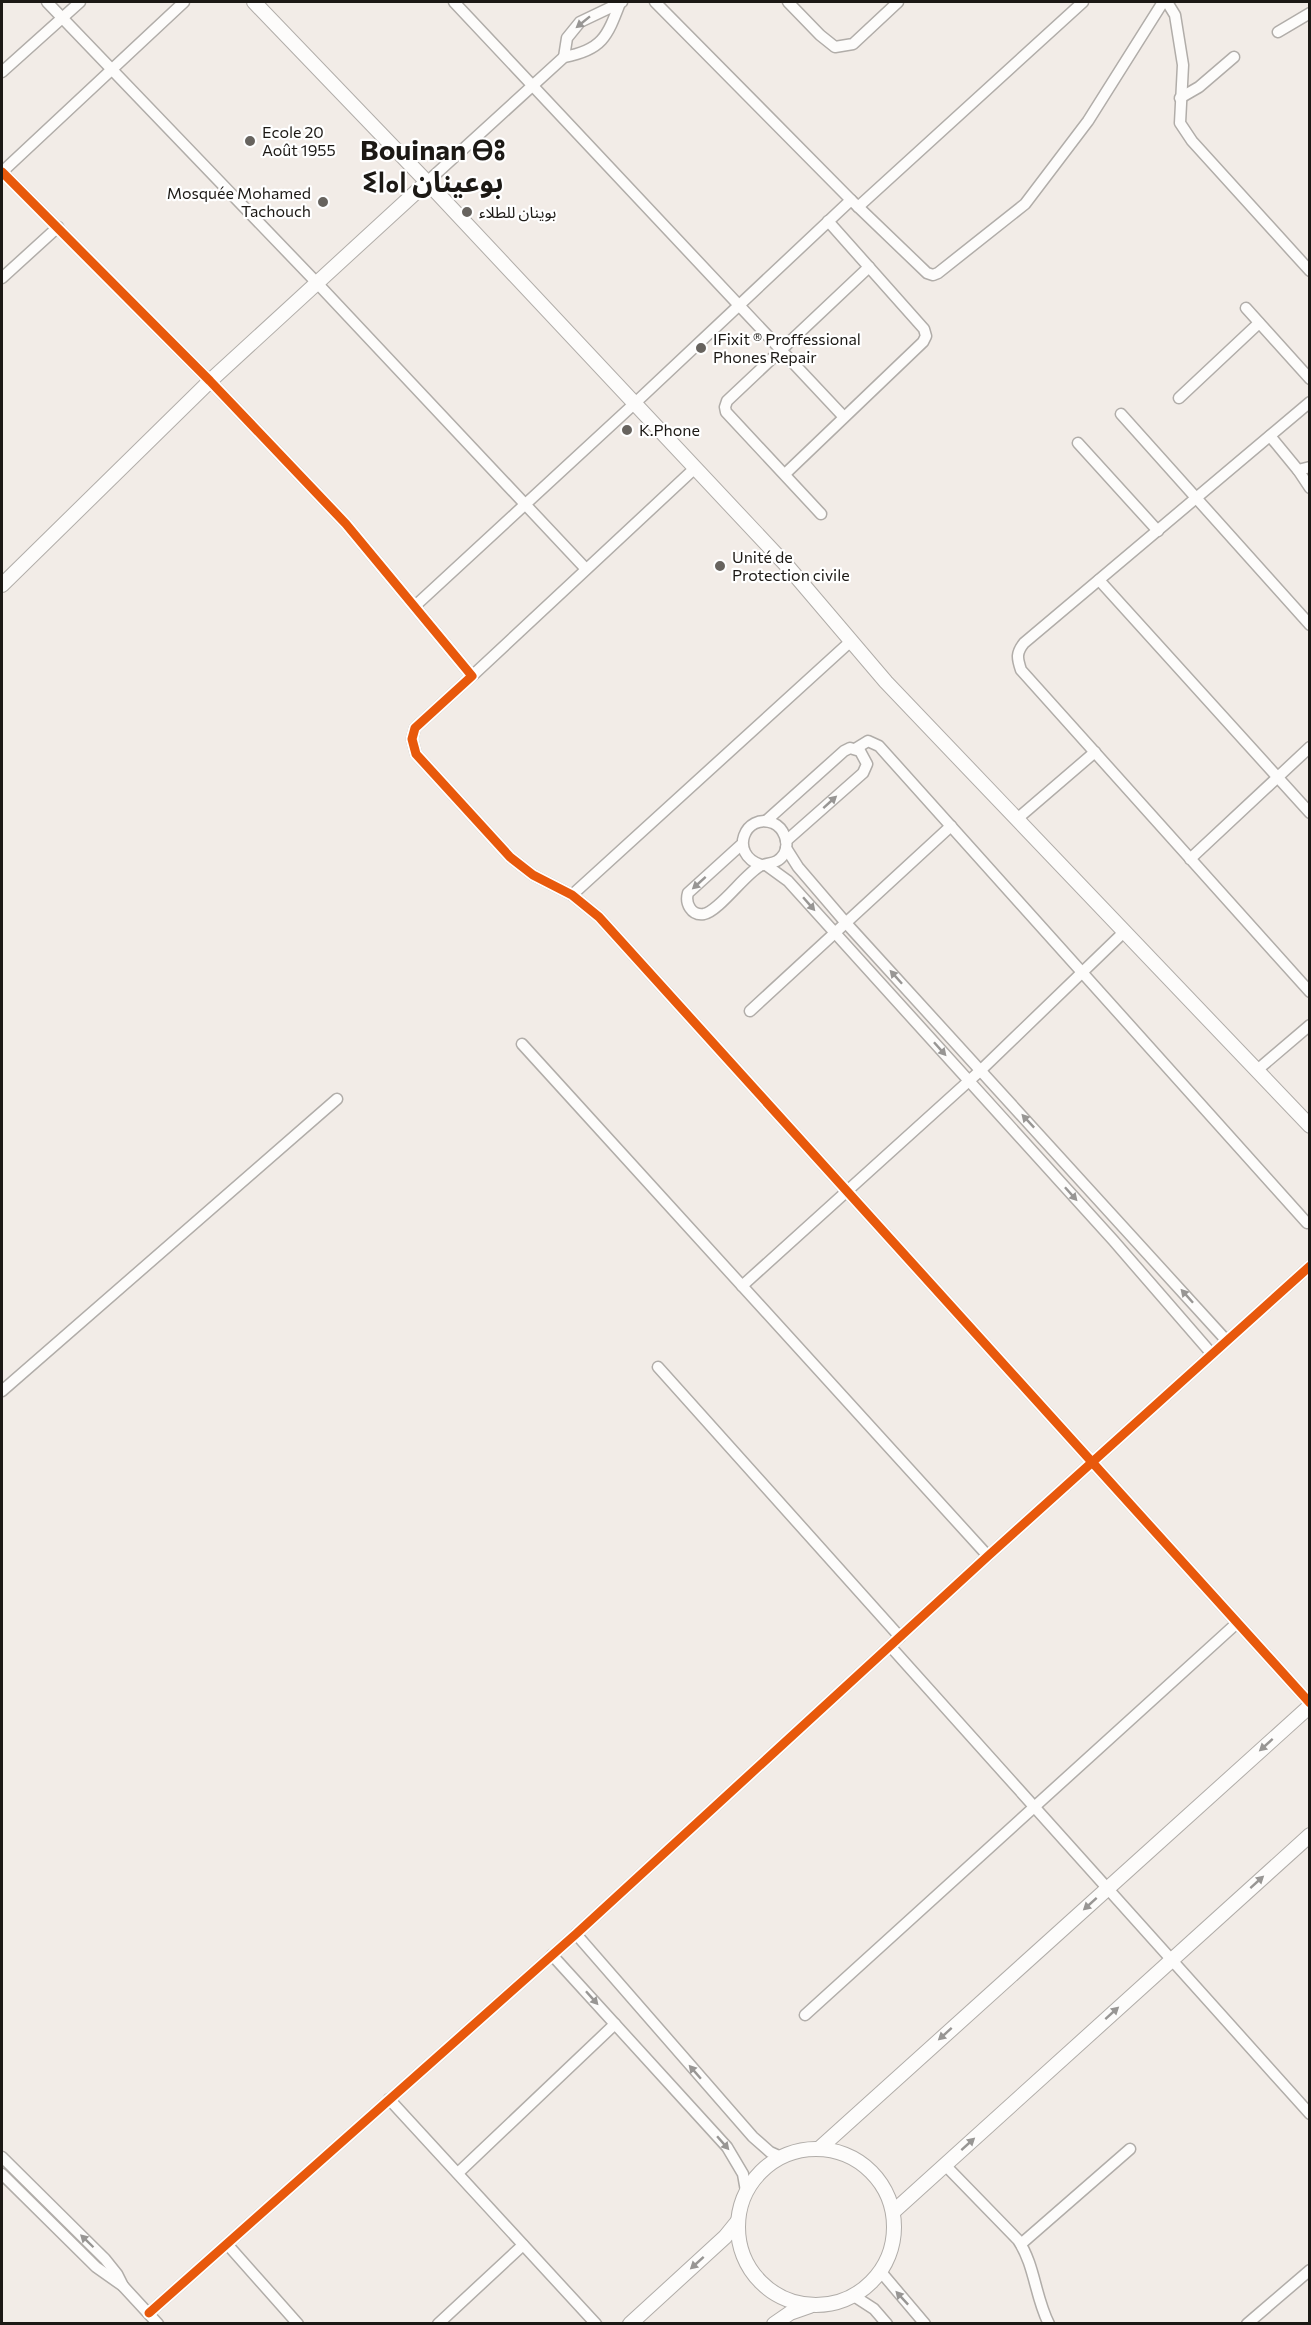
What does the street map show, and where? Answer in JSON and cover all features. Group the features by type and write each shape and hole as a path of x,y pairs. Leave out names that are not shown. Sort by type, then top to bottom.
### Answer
{"main road":[{"path":"254,2 427,182 789,568 886,682 1310,1126"},
{"path":"2,585 210,381 427,182"},
{"path":"821,2147 1310,1704"},
{"path":"893,2212 1310,1834"},
{"path":"774,2324 790,2313 811,2305 833,2303 854,2296 869,2286 888,2259 893,2244 895,2228 893,2212 887,2193 876,2175 860,2162 842,2153 821,2147 801,2150 781,2157 767,2166 755,2177 746,2191 738,2221 742,2251 757,2278 772,2292 791,2301 811,2305"},
{"path":"630,2324 725,2238 738,2221"}],"street":[{"path":"47,2 317,283 586,569"},
{"path":"2,72 80,2"},
{"path":"184,2 2,172 210,381 346,524 472,676"},
{"path":"454,2 843,416"},
{"path":"427,182 564,57 584,54 601,42 621,2"},
{"path":"564,57 567,38 580,22 621,2"},
{"path":"656,2 854,204 927,273 933,274 938,273 1025,204 1088,121 1165,2 1175,15 1183,65 1180,123 1192,141 1310,271"},
{"path":"788,2 835,47 853,44 898,2"},
{"path":"415,606 828,221 854,204 1083,2"},
{"path":"1278,32 1310,13"},
{"path":"1180,98 1199,87 1234,57"},
{"path":"785,474 843,416 923,342 926,336 924,329 828,221"},
{"path":"2,278 58,227"},
{"path":"821,514 726,412 724,407 727,401 869,267"},
{"path":"1246,308 1310,379"},
{"path":"1179,398 1260,323"},
{"path":"1310,402 1024,643 1017,652 1021,670 1310,992"},
{"path":"1121,414 1310,625"},
{"path":"1270,436 1304,469 1310,488"},
{"path":"1078,442 1158,531"},
{"path":"694,469 415,729 411,739 413,749 510,858 533,875 572,895 605,924 1310,1704"},
{"path":"1099,580 1310,813"},
{"path":"572,895 851,641"},
{"path":"855,749 865,758 867,764 863,773 786,845 779,860 764,865 708,912 696,913 690,909 688,893 742,844 746,830 752,825 766,821 844,751 855,749 868,741 879,746 1307,1223"},
{"path":"1190,859 1310,747"},
{"path":"1017,819 1095,752"},
{"path":"766,821 780,828 798,867 846,922 1127,1228 1226,1340"},
{"path":"750,1011 951,826"},
{"path":"742,844 748,858 784,876 1113,1240 1211,1353"},
{"path":"742,1286 981,1070 1124,932"},
{"path":"1256,1071 1310,1025"},
{"path":"522,1044 988,1556"},
{"path":"2,1391 337,1099"},
{"path":"1113,1240 1127,1228"},
{"path":"149,2313 576,1934 1211,1353 1310,1266"},
{"path":"658,1367 900,1637"},
{"path":"805,2015 1237,1623"},
{"path":"890,1646 1310,2114"},
{"path":"576,1934 753,2138 770,2152 781,2157"},
{"path":"552,1955 727,2147 743,2174 746,2191"},
{"path":"458,2173 615,2024"},
{"path":"389,2099 596,2324"},
{"path":"1021,2244 1130,2149"},
{"path":"2,2157 105,2259 123,2286"},
{"path":"945,2165 1021,2244 1049,2324"},
{"path":"2,2174 96,2267 123,2286 158,2324"},
{"path":"227,2244 298,2324"},
{"path":"438,2324 523,2245"},
{"path":"1247,2324 1310,2270"},
{"path":"880,2272 925,2324"},
{"path":"854,2296 874,2309 887,2324"}],"cycle path":[{"path":"2,172 210,381 346,524 472,676 415,728 412,739 416,754 510,857 533,875 572,895 599,917 1310,1703"},
{"path":"149,2313 576,1934 988,1556 1310,1266"}],"place":[{"name":"Ecole 20 Août 1955","path":"250,141"},
{"name":"Mosquée Mohamed Tachouch","path":"323,202"},
{"name":"بوينان للطلاء","path":"467,212"},
{"name":"IFixit ® Proffessional Phones Repair","path":"701,348"},
{"name":"K.Phone","path":"627,430"},
{"name":"Unité de Protection civile","path":"720,566"}],"district":[{"name":"Bouinan ⴱⵓ ⵉⵏⴰⵏ بوعينان","path":"433,166"}]}
